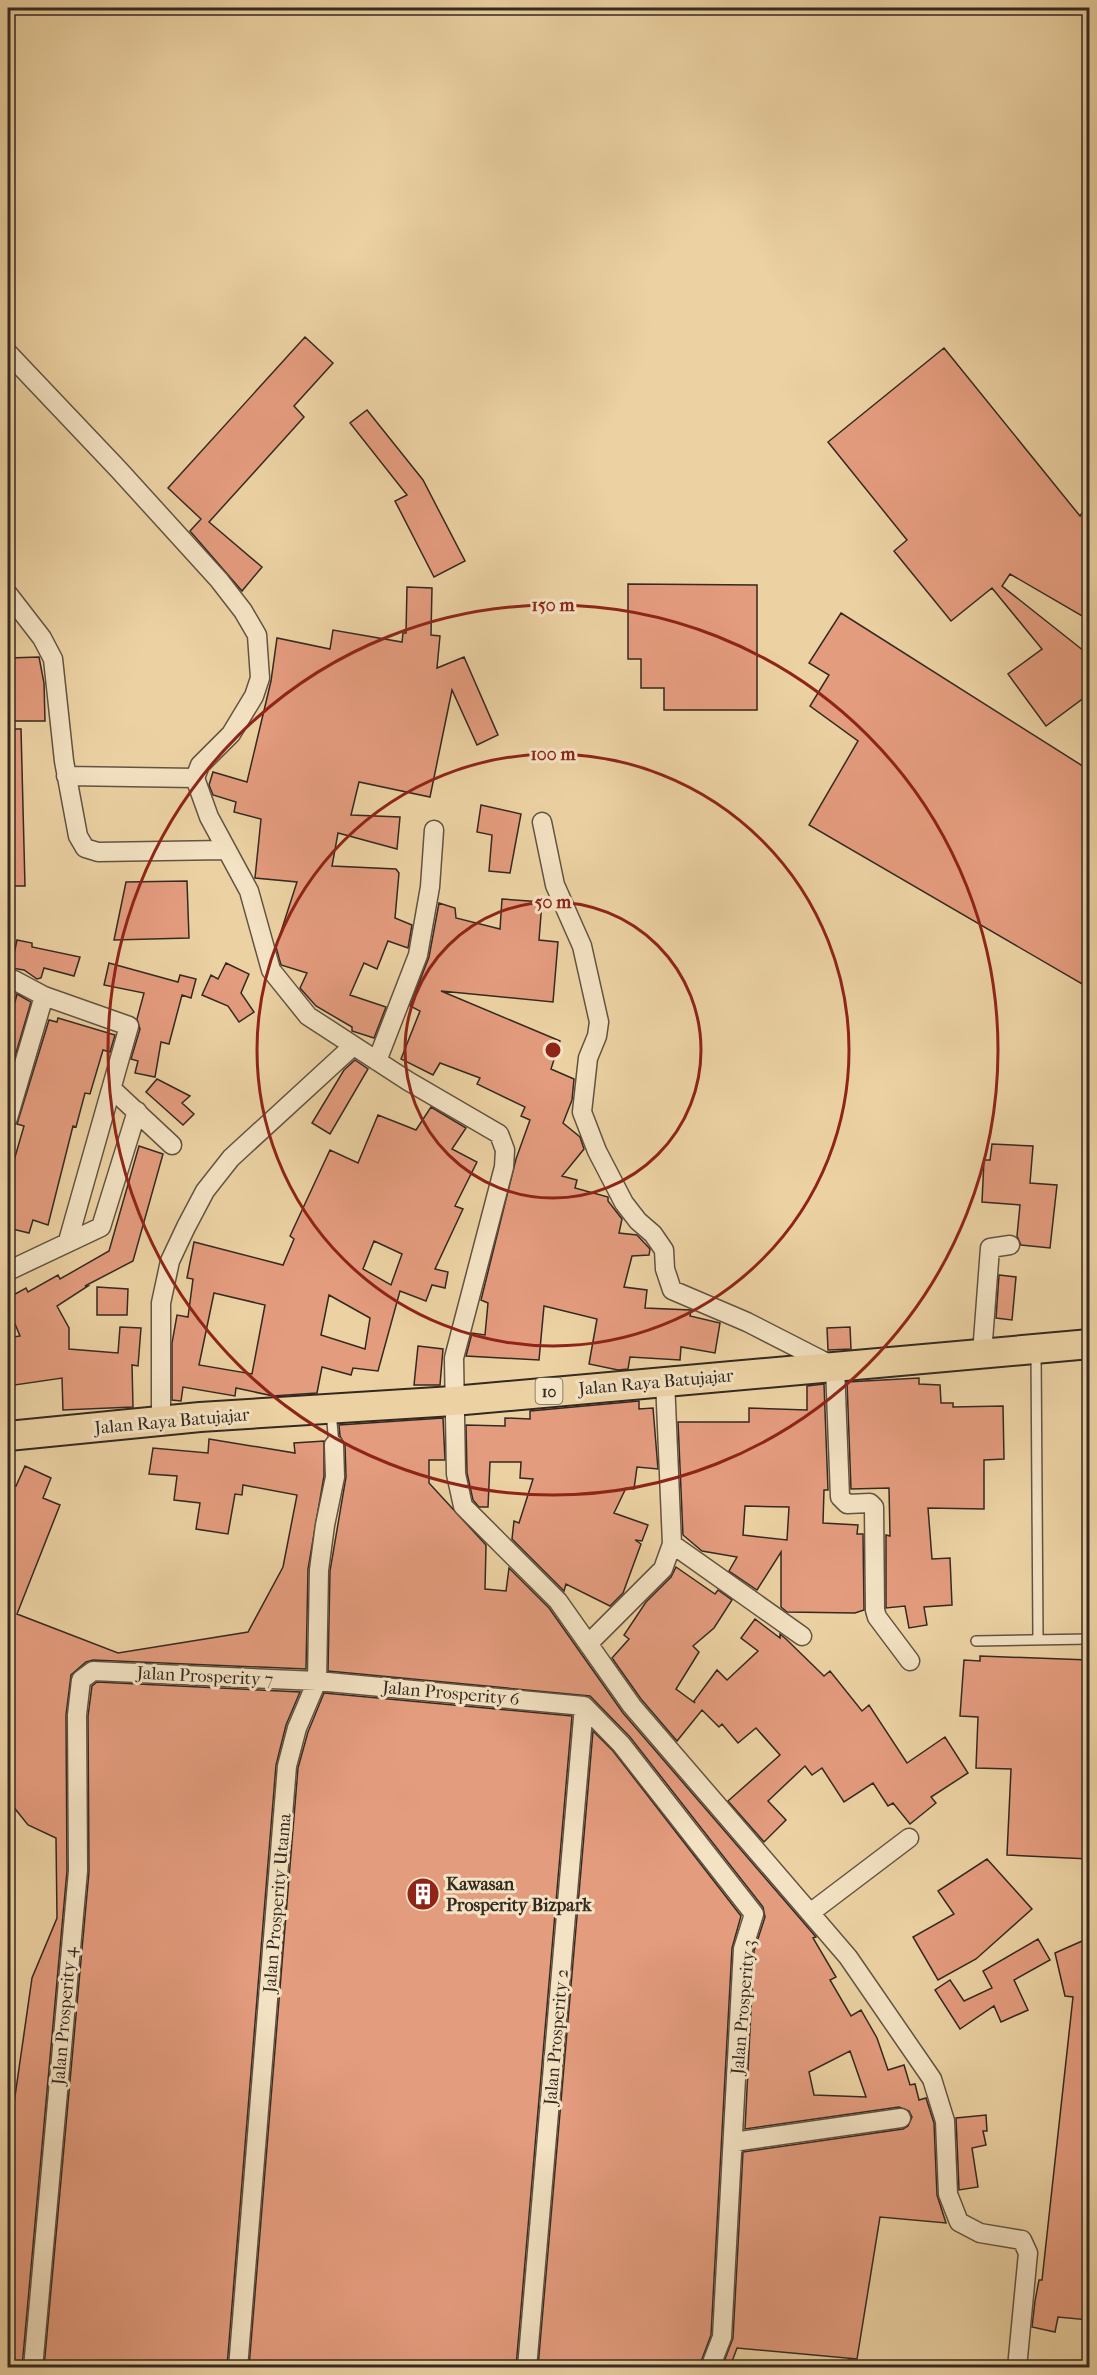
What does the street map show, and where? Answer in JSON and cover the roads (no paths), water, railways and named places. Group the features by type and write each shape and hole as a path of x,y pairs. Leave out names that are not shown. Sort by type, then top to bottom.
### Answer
{"highway":[{"name":"Jalan Raya Batujajar","path":"8,1436 161,1421 453,1401 665,1380 1089,1344"}],"street":[{"path":"8,352 219,579 243,611 257,635 260,678 254,696 231,734 200,765 195,778 206,811 249,891 271,970 308,1016 377,1061 499,1134 503,1142 504,1167 454,1358 456,1474 463,1506 545,1586 589,1643 632,1706 848,1957 937,2088 945,2121 948,2194 954,2215 963,2225 980,2233 1022,2240 1028,2253 1017,2367"},
{"path":"8,594 42,638 53,659 66,776 78,836 89,849 98,852 225,850"},
{"path":"66,776 195,778"},
{"path":"542,822 555,885 582,946 599,1022 599,1031 588,1058 582,1112 597,1151 624,1203 638,1221 653,1234 663,1249 665,1269 672,1290 747,1322 835,1367 840,1497 847,1504 870,1503 874,1507 875,1610 877,1617 910,1661"},
{"path":"377,1061 418,955 430,887 435,830"},
{"path":"14,980 44,996 128,1025 68,1241"},
{"path":"8,1118 44,996"},
{"path":"161,1421 161,1303 170,1262 186,1227 205,1191 231,1158 353,1046"},
{"path":"112,1089 171,1145"},
{"path":"8,1271 103,1224 137,1111"},
{"path":"982,1354 990,1248 1010,1245"},
{"path":"589,1643 663,1569 672,1544 665,1380"},
{"name":"Jalan Prosperity Utama","path":"238,2367 287,1766 297,1728 317,1681 319,1570 335,1477 334,1445"},
{"path":"672,1544 802,1636"},
{"name":"Jalan Prosperity 7","path":"93,1671 317,1681"},
{"name":"Jalan Prosperity 4","path":"33,2367 78,1871 77,1714 81,1680 93,1671"},
{"name":"Jalan Prosperity 6","path":"317,1681 584,1706"},
{"name":"Jalan Prosperity 3","path":"584,1706 621,1744 754,1914 743,1949 722,2337 710,2367"},
{"name":"Jalan Prosperity 2","path":"527,2367 584,1706"},
{"path":"810,1913 909,1838"},
{"path":"733,2142 901,2118"}],"lane":[{"path":"1036,1349 1038,1640"},
{"path":"331,1408 334,1445"},
{"path":"976,1641 1089,1639"},
{"path":"850,2365 868,2367"}],"place":[{"name":"Kawasan Prosperity Bizpark","path":"423,1894"}]}
